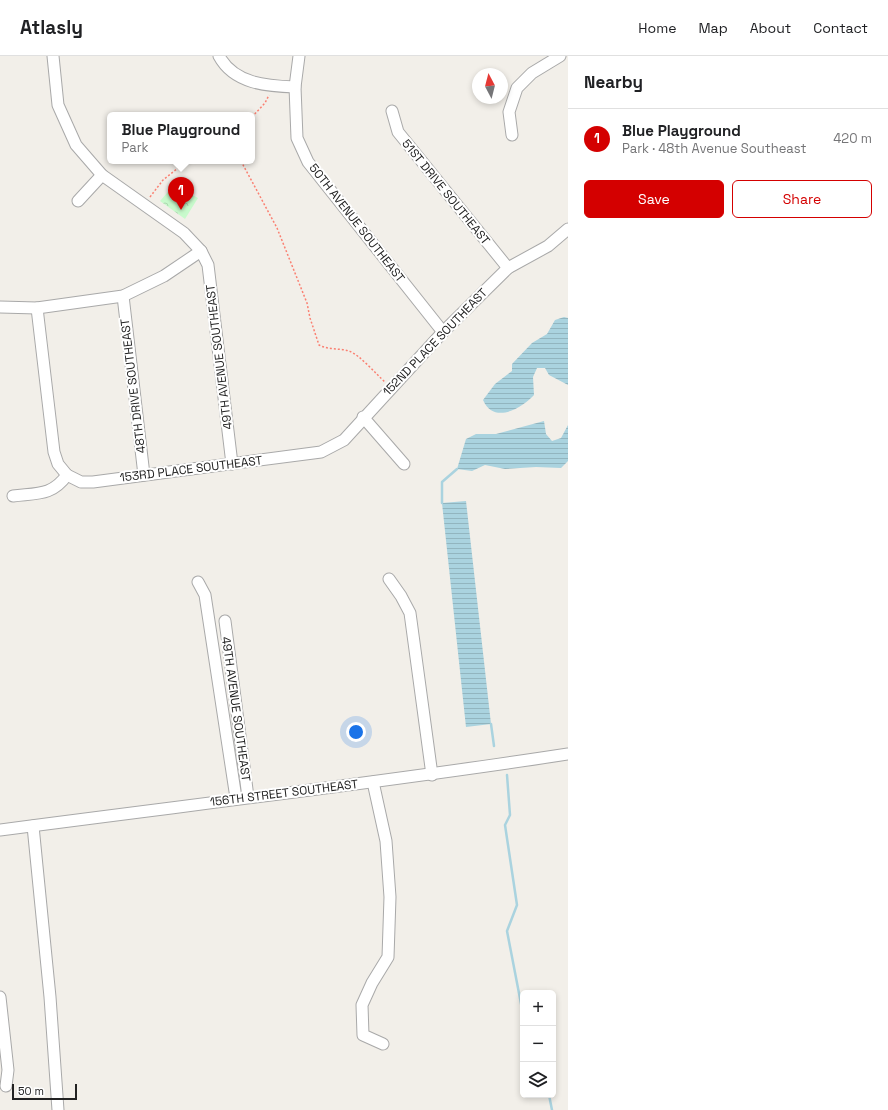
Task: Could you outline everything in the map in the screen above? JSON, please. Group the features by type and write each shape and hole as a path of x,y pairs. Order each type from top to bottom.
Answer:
{"street":[{"path":"0,307 37,308 123,296 164,276 201,251 184,233 102,175 76,145 58,106 53,56"},
{"path":"219,56 238,77 262,85 295,87"},
{"name":"50TH AVENUE SOUTHEAST","path":"299,56 295,87 297,138 308,162 443,332"},
{"path":"512,135 509,112 517,88 532,73 560,56"},
{"name":"51ST DRIVE SOUTHEAST","path":"392,111 398,132 508,268"},
{"path":"78,202 102,175"},
{"name":"152ND PLACE SOUTHEAST","path":"363,417 443,332 508,268 548,246 568,229"},
{"name":"49TH AVENUE SOUTHEAST","path":"201,251 208,265 232,464"},
{"name":"48TH DRIVE SOUTHEAST","path":"123,296 144,475"},
{"path":"13,496 52,490 60,485 67,475 58,464 54,452 37,308"},
{"path":"363,417 404,464"},
{"name":"153RD PLACE SOUTHEAST","path":"67,475 81,482 321,452 344,440 363,417"},
{"path":"389,579 401,596 410,614 432,775"},
{"path":"198,582 205,595 236,798"},
{"name":"49TH AVENUE SOUTHEAST","path":"225,621 248,797"},
{"name":"156TH STREET SOUTHEAST","path":"0,830 236,798 432,775 568,754"},
{"path":"373,782 386,841 390,897 388,958 372,983 362,1005 362,1028 363,1035 383,1044"},
{"path":"33,826 50,997 58,1110"},
{"path":"0,996 8,1070 6,1086"}],"path":[{"path":"255,114 265,103 270,86"},
{"path":"144,205 162,180 182,164"},
{"path":"243,164 277,228 307,303 310,318 319,345 324,348 338,348 352,352 390,388"}],"green space":[{"path":"174,185 198,198 185,219 160,201"}],"water":[{"path":"564,317 568,318 568,385 549,375 545,368 537,368 533,377 534,395 523,405 508,412 494,412 483,400 495,384 512,371 512,364 532,343 547,334 555,320"},
{"path":"544,421 546,434 552,441 561,438 568,425 568,461 561,468 536,467 505,469 485,465 472,471 457,469 466,439 476,434 496,434"},
{"path":"466,501 491,724 466,727 442,503"}],"waterway":[{"path":"442,503 442,482 457,469"},
{"path":"491,724 494,746"},
{"path":"507,775 510,815 505,825 517,905 507,931 520,998"},
{"path":"550,1098 552,1110"}],"place":[{"name":"Blue Playground","path":"181,210"}]}
